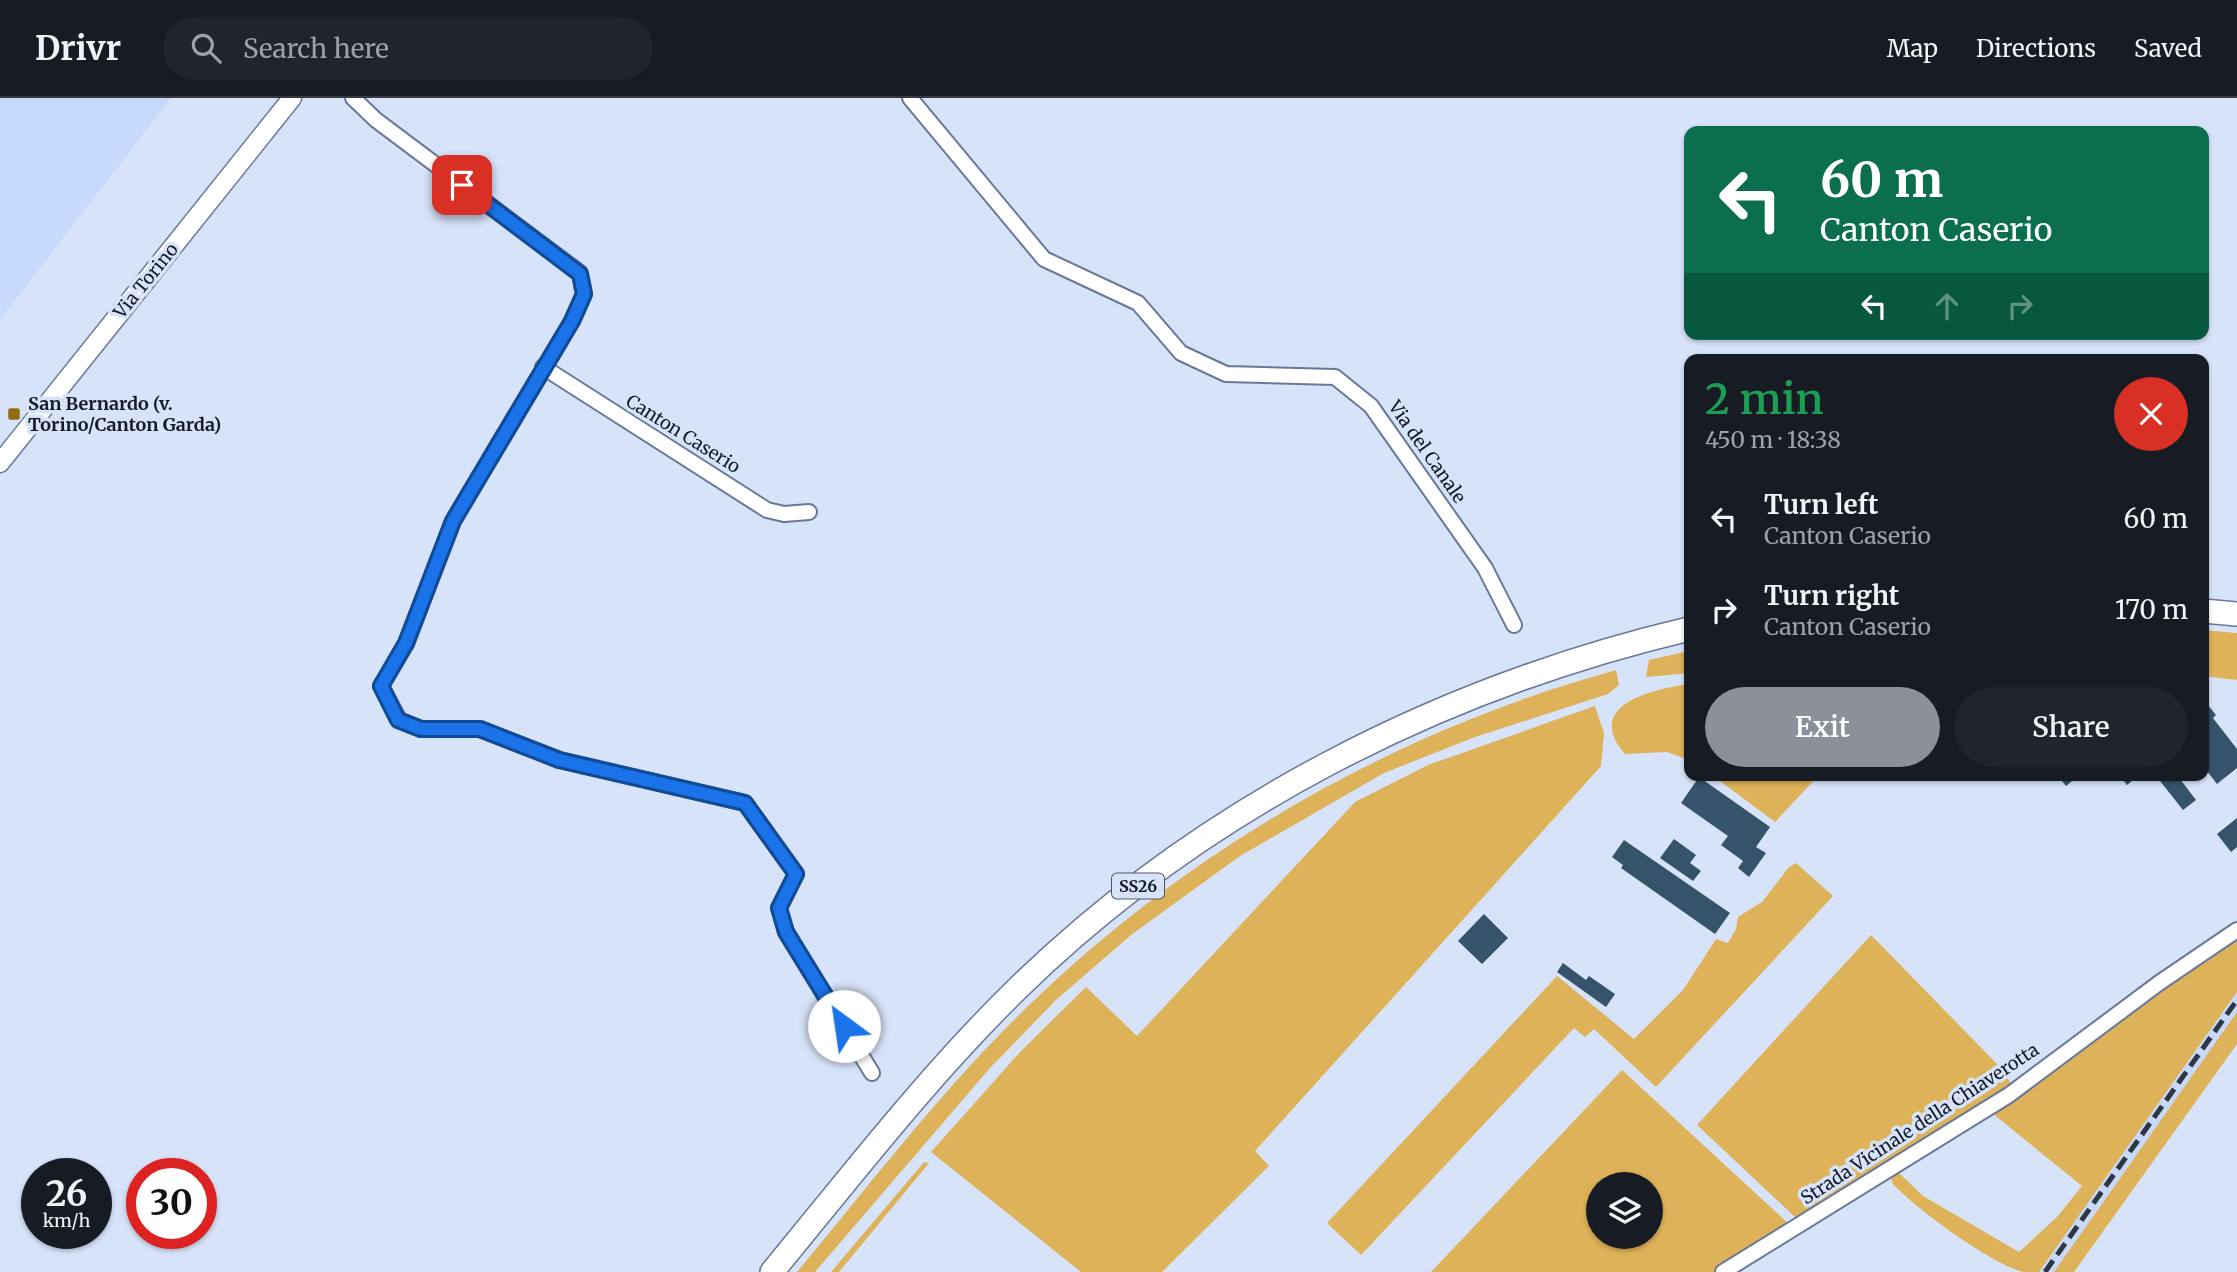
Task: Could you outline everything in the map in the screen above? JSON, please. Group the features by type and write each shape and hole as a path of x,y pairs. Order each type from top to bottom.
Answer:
{"main road":[{"path":"2209,612 2237,614"},
{"name":"SS26","path":"772,1272 981,1025 1082,931 1169,862 1263,800 1398,729 1508,682 1640,640 1684,630"}],"street":[{"name":"Via Torino","path":"0,463 292,98"},
{"path":"353,98 376,120 580,274 584,294 572,321 453,521 406,643 381,686 388,702 398,720 421,729 480,729 559,760 745,803 796,874 779,908 786,932 872,1073"},
{"name":"Via del Canale","path":"910,98 1044,259 1138,303 1181,353 1226,374 1335,377 1371,406 1485,568 1514,625"},
{"name":"Canton Caserio","path":"543,368 767,510 784,514 809,512"},
{"name":"Strada Vicinale della Chiaverotta","path":"1723,1272 2009,1095 2159,983 2237,930"}],"shaded area":[{"path":"0,98 171,98 0,320"},
{"path":"2209,631 2237,633 2237,680 2209,677"},
{"path":"1684,652 1684,673 1646,677 1649,660"},
{"path":"1616,670 1619,685 1608,694 1475,737 1384,773 1240,856 1131,935 1056,1000 990,1068 815,1272 797,1272 901,1145 983,1052 1076,962 1144,906 1216,854 1291,807 1368,765 1449,728 1531,696"},
{"path":"1684,685 1684,758 1667,752 1625,754 1614,737 1612,723 1617,711 1642,695"},
{"path":"1595,706 1604,733 1601,766 1255,1151 1269,1166 1162,1272 1081,1272 931,1152 1021,1051 1086,987 1137,1036 1355,802 1428,765"},
{"path":"1720,781 1813,781 1775,822"},
{"path":"1796,863 1833,896 1656,1087 1594,1029 1585,1037 1574,1028 1361,1255 1327,1223 1557,976 1634,1039 1683,990 1716,939 1728,943 1736,929 1738,917 1762,902 1789,867"},
{"path":"1871,935 1995,1062 2011,1083 1984,1104 1796,1218 1697,1125"},
{"path":"2237,937 2237,992 2039,1272 2023,1272 2009,1267 1973,1247 1893,1184 1891,1178 1896,1170 1923,1196 2019,1252 2057,1217 2082,1186 1992,1113"},
{"path":"2237,992 2237,1012 2054,1272 2039,1272"},
{"path":"2237,1012 2237,1044 2074,1272 2054,1272"},
{"path":"1622,1070 1788,1223 1714,1272 1431,1272"},
{"path":"924,1162 929,1163 839,1272 831,1272"}],"building":[{"path":"2209,706 2216,715 2213,718 2237,749 2237,768 2217,784 2209,774"},
{"path":"1696,781 1705,781 1770,827 1756,847 1766,853 1749,877 1738,868 1743,861 1721,845 1728,836 1681,803"},
{"path":"2160,781 2182,781 2196,800 2183,810"},
{"path":"2237,818 2237,847 2231,852 2217,834"},
{"path":"1674,839 1696,855 1690,863 1701,871 1693,881 1660,858"},
{"path":"1624,840 1730,913 1715,934 1621,868 1623,865 1612,857"},
{"path":"1484,914 1508,938 1482,964 1458,941"},
{"path":"1563,963 1586,980 1589,976 1615,994 1606,1007 1557,972"}],"railway":[{"path":"2045,1272 2237,1000"}],"place":[{"name":"San Bernardo (v. Torino/Canton Garda)","path":"14,414"}],"route":[{"path":"462,185 580,274 584,294 572,321 453,521 406,643 381,686 388,702 398,720 421,729 480,729 559,760 745,803 796,874 779,908 786,932 844,1026"}]}
